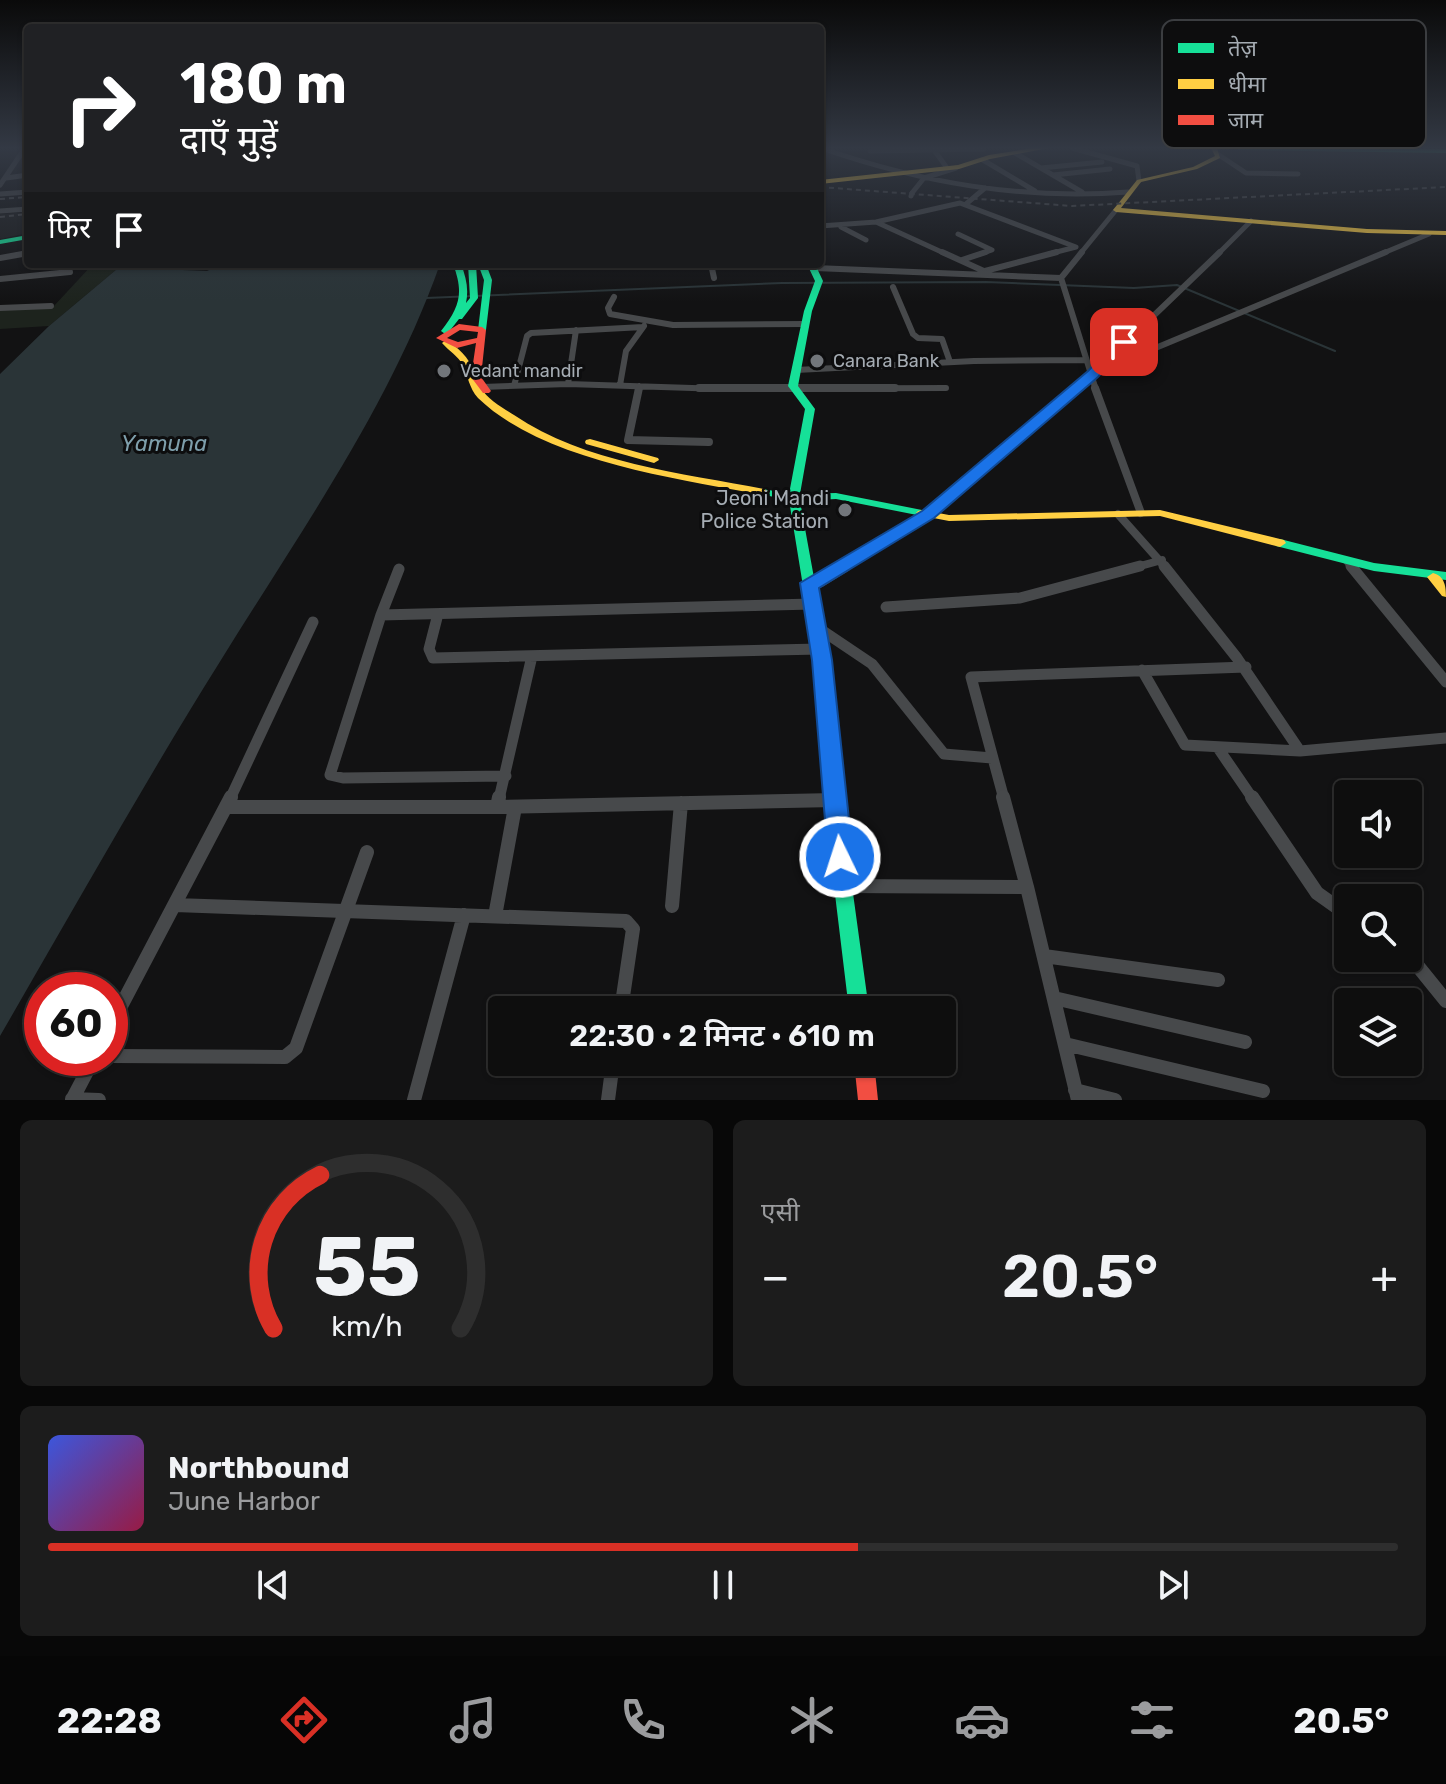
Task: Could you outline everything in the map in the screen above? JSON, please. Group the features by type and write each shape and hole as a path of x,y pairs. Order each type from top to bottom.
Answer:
{"main road":[{"path":"1123,199 1116,210 1446,233"},
{"path":"0,242 24,237"},
{"path":"460,268 478,295"},
{"path":"473,268 480,329 476,377 482,387 505,406 542,426 626,445 675,472"},
{"path":"445,337 478,295 481,268"},
{"path":"815,275 793,386 810,409 794,498 820,649 857,996"},
{"path":"445,337 464,345 480,329"},
{"path":"445,337 465,362 468,381 474,389 540,433 590,452 794,498 836,496 949,518 1023,519 1141,513 1195,521 1347,561 1439,577 1446,593"},
{"path":"865,1076 868,1100"}],"street":[{"path":"908,212 910,199"},
{"path":"966,204 972,199"},
{"path":"824,226 876,222 908,212 966,204 1076,247 1088,248"},
{"path":"0,211 24,209"},
{"path":"1062,283 1116,210"},
{"path":"809,583 820,582 928,514 1093,374 1139,325 1204,271 1251,221"},
{"path":"876,222 987,272 1076,247"},
{"path":"838,225 866,240"},
{"path":"958,234 992,250 962,260"},
{"path":"1093,374 1429,234"},
{"path":"0,258 24,254"},
{"path":"712,268 714,278"},
{"path":"0,279 70,272"},
{"path":"815,275 987,272 1062,283"},
{"path":"1062,283 1120,462 1141,513"},
{"path":"893,287 913,334 920,338 942,339 950,362"},
{"path":"614,297 608,308 610,314 644,325"},
{"path":"0,308 51,306"},
{"path":"514,386 528,335 644,325 805,324"},
{"path":"620,385 626,351 644,325"},
{"path":"568,384 576,330"},
{"path":"796,370 950,362 1085,360"},
{"path":"482,387 568,384 946,388"},
{"path":"639,386 626,445 709,442"},
{"path":"1118,514 1162,560 1246,667 1300,751"},
{"path":"886,607 1020,598 1162,560"},
{"path":"1347,561 1446,682"},
{"path":"399,569 329,770 330,775 343,778 506,776"},
{"path":"381,615 813,604"},
{"path":"438,614 429,649 429,655 433,658 820,649"},
{"path":"128,993 226,807 313,622"},
{"path":"817,627 872,664 944,754 992,758"},
{"path":"497,807 532,656"},
{"path":"1115,1100 1077,1095 1027,887 971,677 1246,667"},
{"path":"1142,670 1182,743 1218,748 1300,751 1446,738"},
{"path":"1218,748 1317,893 1334,905"},
{"path":"226,807 515,807 836,800"},
{"path":"672,906 681,803"},
{"path":"495,916 515,807"},
{"path":"128,1056 276,1058 290,1054 296,1048 367,852"},
{"path":"843,886 1027,887"},
{"path":"175,905 621,919 632,924 623,996"},
{"path":"414,1100 464,915"},
{"path":"1044,956 1218,980"},
{"path":"1422,971 1446,1001"},
{"path":"1054,998 1245,1042"},
{"path":"1065,1044 1263,1091"},
{"path":"84,1076 72,1099 99,1100"},
{"path":"608,1100 611,1076"}],"shaded area":[{"path":"24,212 24,234 0,239 0,214"},
{"path":"89,268 118,268 49,326 0,329 0,310 53,307"}],"water":[{"name":"Yamuna","path":"118,268 207,271 213,268 438,268 396,368 370,418 164,753 37,972 24,972 24,994 0,1036 0,374 49,326"}],"waterway":[{"path":"426,298 782,283 986,282 1134,288 1177,285 1335,351"}],"railway":[{"path":"984,199 1072,206 1203,199"},
{"path":"0,217 24,214"}],"traffic: fast":[{"path":"0,242 24,238"},
{"path":"445,331 463,300 459,268"},
{"path":"459,317 474,298 472,268"},
{"path":"482,330 488,280 484,268"},
{"path":"813,268 819,281 808,311 793,386 810,409 794,498 836,496 922,513"},
{"path":"764,492 794,498 822,660 843,886 857,996"},
{"path":"1280,543 1374,567 1446,576"}],"traffic: slow":[{"path":"1124,199 1116,210 1367,231 1446,233"},
{"path":"446,343 465,362 483,397 513,419 546,437 617,462 764,492"},
{"path":"590,442 654,460"},
{"path":"922,513 949,518 1160,513 1280,543"},
{"path":"1433,577 1446,593"}],"traffic: jam":[{"path":"478,340 457,345 440,338 459,327 482,330 476,377 486,391"},
{"path":"865,1076 868,1100"}],"place":[{"name":"Canara Bank","path":"817,361"},
{"name":"Vedant mandir","path":"444,371"},
{"name":"Jeoni Mandi Police Station","path":"845,510"}],"route":[{"path":"840,857 822,660 809,583 820,582 928,514 1043,418 1124,342"}]}
